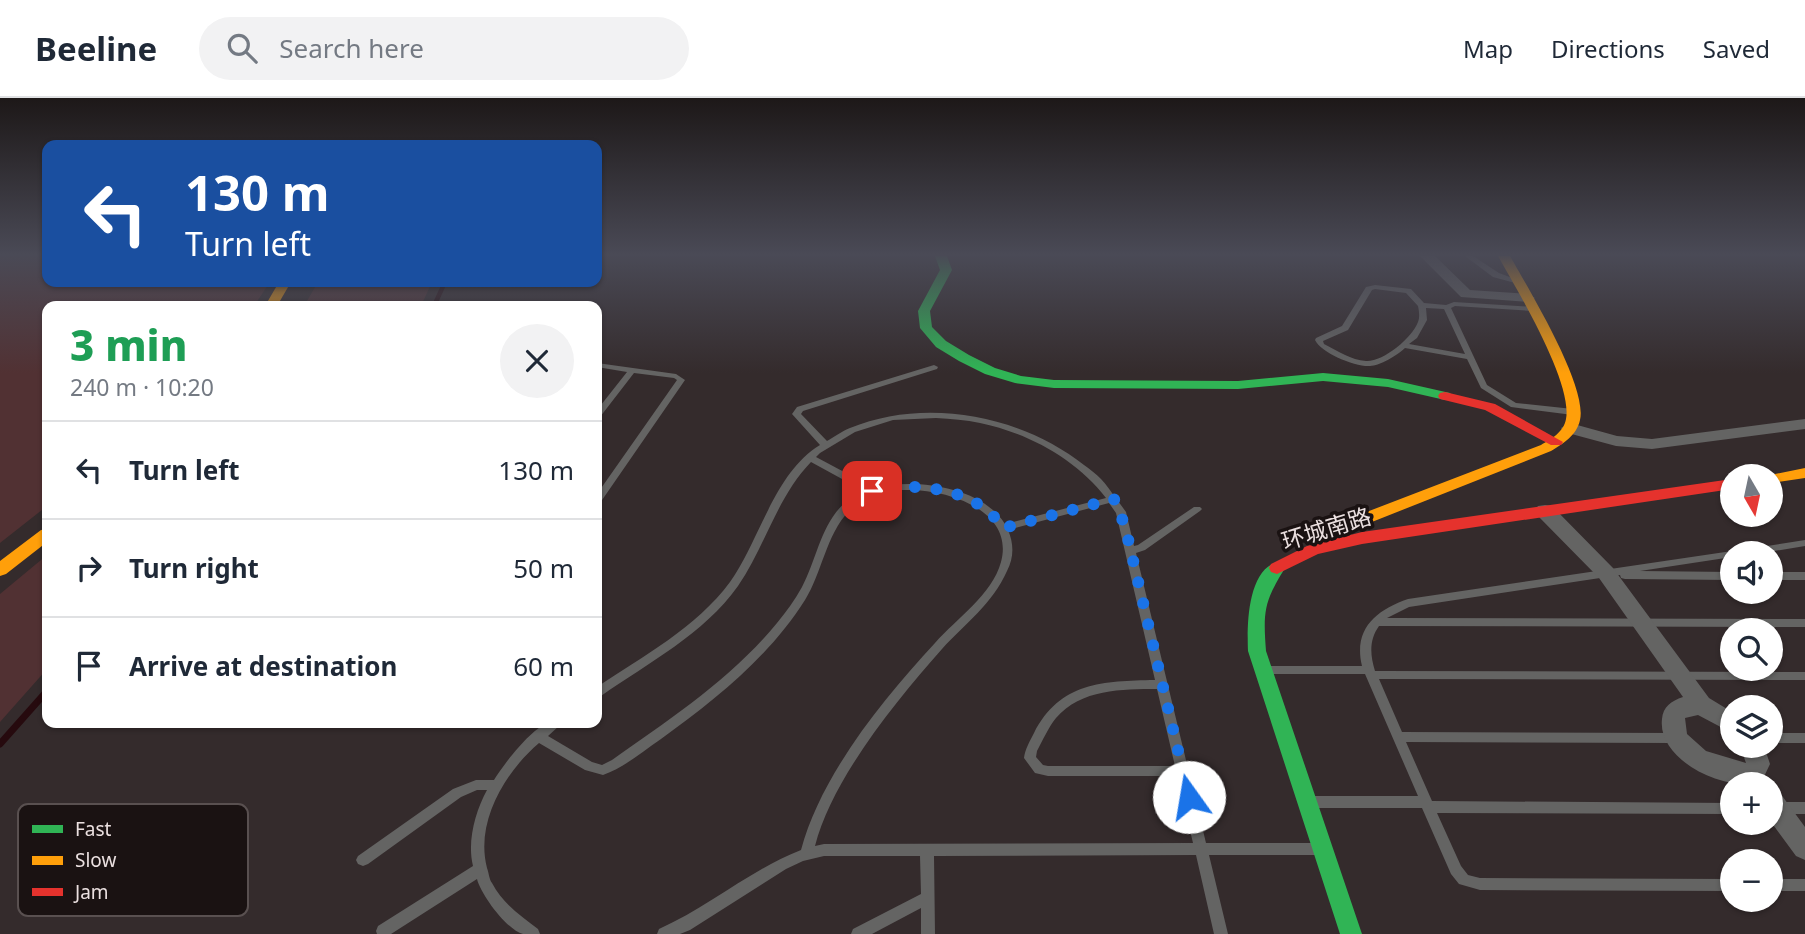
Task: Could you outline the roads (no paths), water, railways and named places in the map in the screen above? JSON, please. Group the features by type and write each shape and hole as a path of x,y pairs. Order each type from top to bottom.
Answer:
{"main road":[{"path":"933,295 924,311 926,328 952,352 1005,376 1054,384 1238,385 1323,377 1388,383 1490,407 1556,442"},
{"path":"1271,569 1314,539 1556,442 1573,420 1571,395 1526,295"},
{"path":"1783,476 1805,473"},
{"name":"环城南路","path":"1351,934 1257,651 1254,615 1262,583 1271,569 1324,547 1382,534 1720,486"},
{"path":"1365,517 1361,522 1364,528 1382,534"},
{"path":"0,570 42,538"}],"street":[{"path":"1472,295 1530,304"},
{"path":"1573,420 1615,441 1652,444 1805,424"},
{"path":"1545,511 1606,574 1701,705 1720,716"},
{"path":"1701,705 1685,706 1674,713 1671,724 1677,738 1690,753 1710,766 1729,772"},
{"path":"1783,819 1805,848"}],"lane":[{"path":"1365,295 1346,328 1319,340 1321,345 1361,364 1370,364 1405,346 1423,320 1422,305"},
{"path":"1412,295 1422,305 1447,307 1454,304 1530,304"},
{"path":"1447,307 1484,386 1514,405 1573,420"},
{"path":"1405,346 1470,357"},
{"path":"602,366 676,376 681,380 602,492"},
{"path":"825,445 796,414 800,409 934,367"},
{"path":"602,409 632,370"},
{"path":"602,689 696,623 723,598 741,573 785,486 825,445 858,428 890,420 942,417 980,421 1019,431 1054,446 1083,465 1114,499 1121,512 1221,934"},
{"path":"810,458 872,491"},
{"path":"537,736 589,766 603,770 616,764 683,717 740,669 784,621 814,575 840,515 853,501 872,491 907,487 954,494 988,510 1003,528 1008,542 1007,556 1000,577 910,679 865,739 821,810 812,830 807,852"},
{"path":"1003,528 1114,499"},
{"path":"1130,550 1141,548 1197,509"},
{"path":"1783,546 1805,543"},
{"path":"1720,556 1408,603 1384,613 1375,622 1365,639 1364,649 1370,673 1427,805 1456,870 1464,880 1480,884 1720,885"},
{"path":"1606,574 1720,576"},
{"path":"1783,576 1805,576"},
{"path":"1375,622 1805,623"},
{"path":"1262,670 1805,676"},
{"path":"1162,684 1101,688 1071,698 1051,715 1031,751 1030,758 1039,769 1048,771 1183,771"},
{"path":"520,931 493,900 481,869 478,843 480,823 495,785 507,767 548,728"},
{"path":"1398,737 1677,738"},
{"path":"1783,738 1805,738"},
{"path":"363,860 457,793 476,785 495,785"},
{"path":"1307,802 1720,808"},
{"path":"1783,807 1805,808"},
{"path":"664,934 693,920 777,865 807,852 840,848 1323,849"},
{"path":"927,849 928,934"},
{"path":"383,931 481,869"},
{"path":"1783,885 1805,885"},
{"path":"858,934 928,897"}],"waterway":[{"path":"436,301 439,295"},
{"path":"0,744 42,697"}]}
